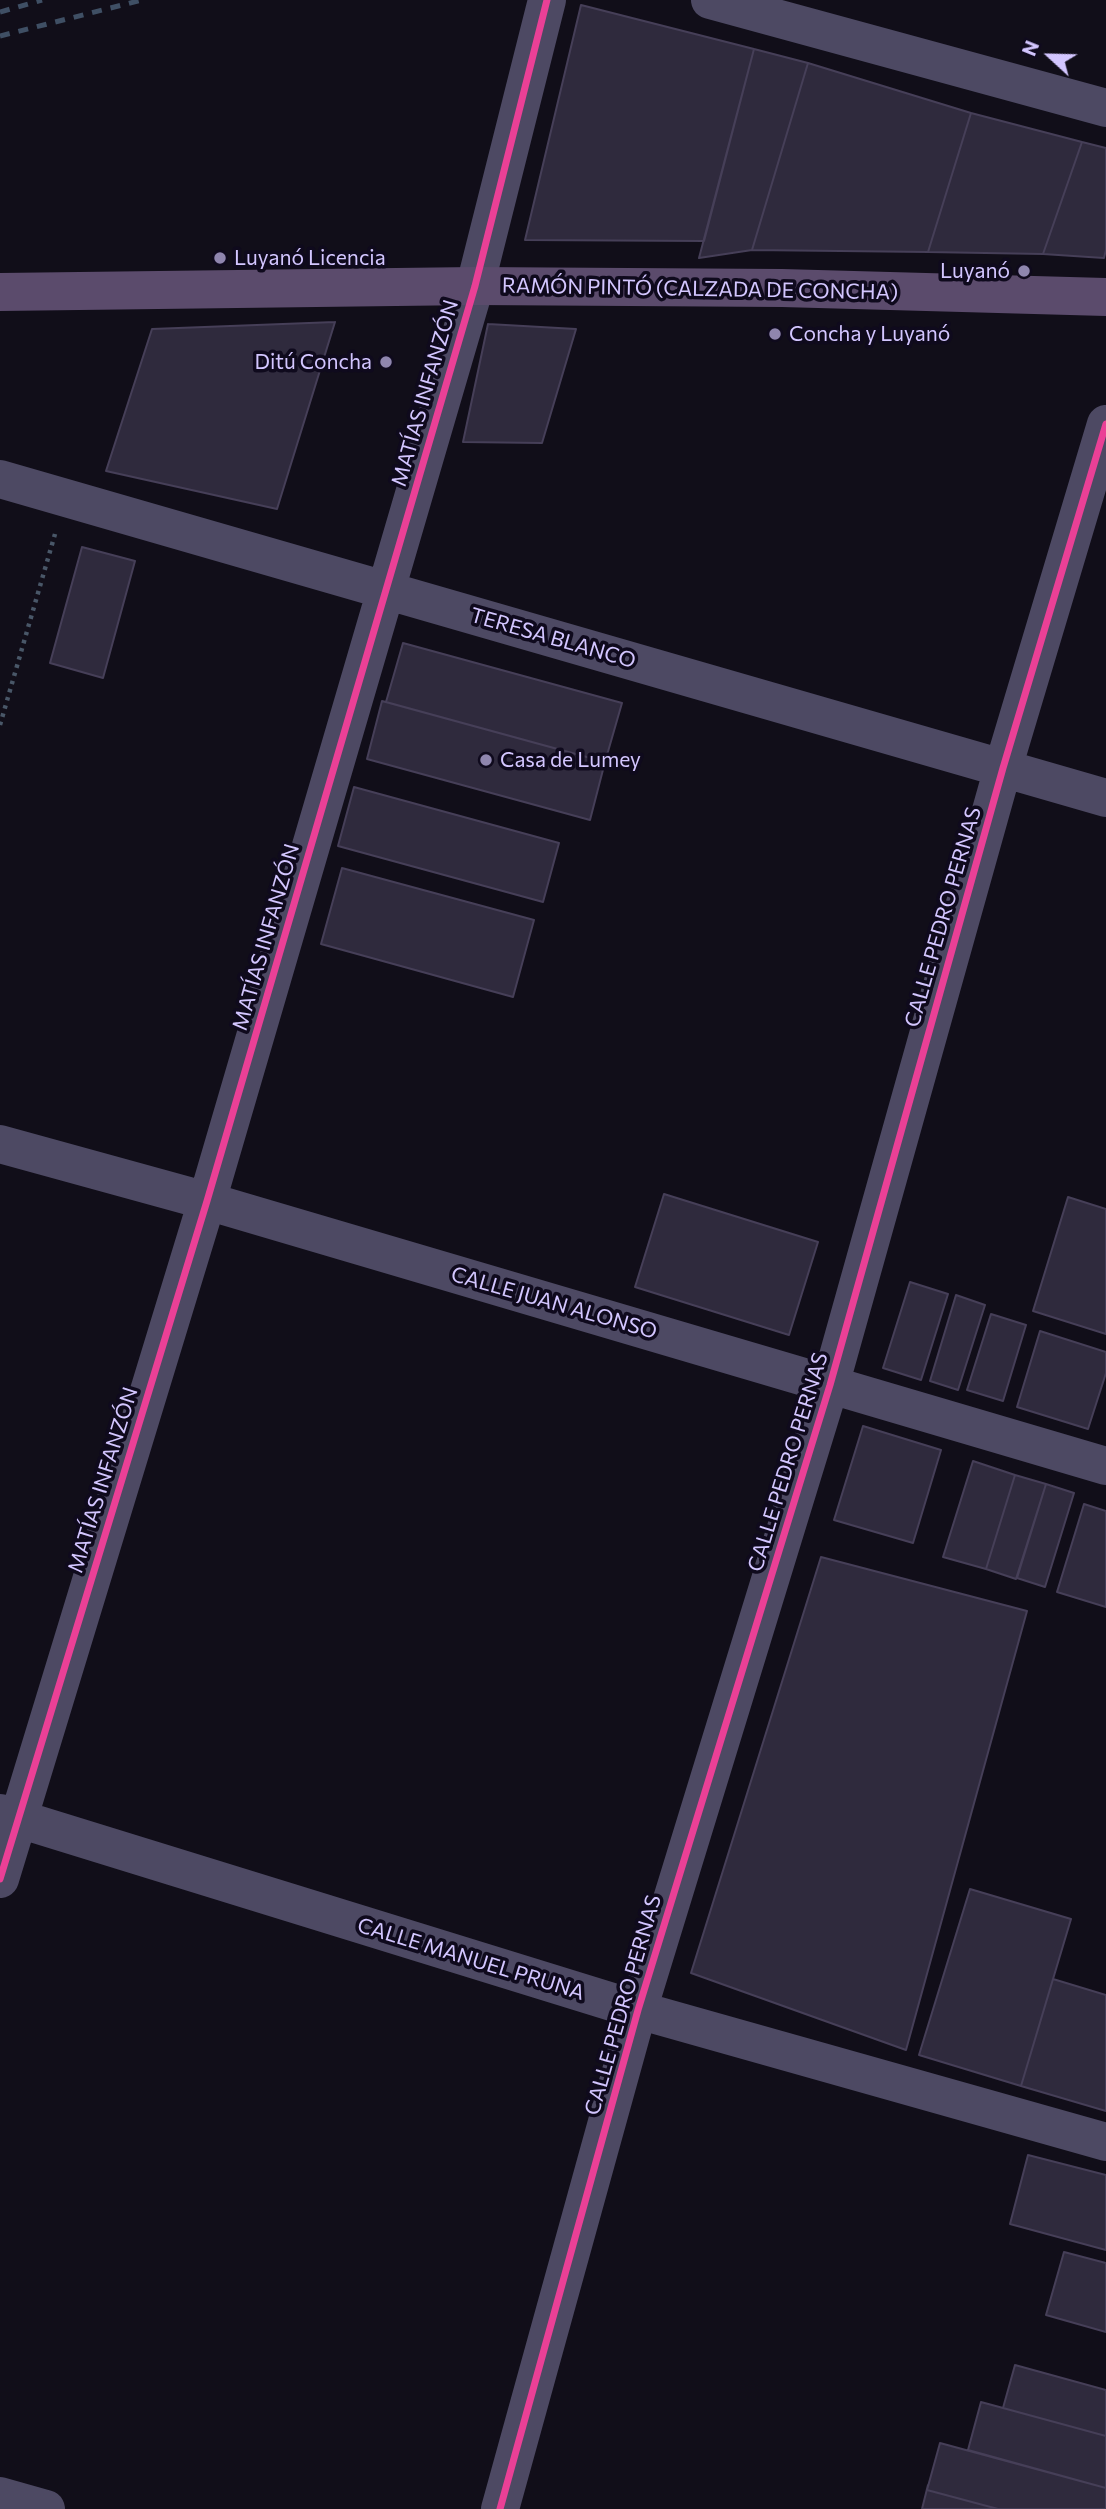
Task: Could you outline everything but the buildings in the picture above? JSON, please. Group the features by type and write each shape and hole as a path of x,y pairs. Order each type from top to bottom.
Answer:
{"main road":[{"name":"RAMÓN PINTÓ (CALZADA DE CONCHA)","path":"0,292 475,286 782,288 1106,297"}],"street":[{"name":"MATÍAS INFANZÓN","path":"0,1879 9,1816 207,1201 475,286 547,0"},
{"path":"710,0 1106,108"},
{"name":"CALLE PEDRO PERNAS","path":"500,2509 638,2010 830,1385 1003,768 1106,424"},
{"name":"TERESA BLANCO","path":"0,479 1106,797"},
{"name":"CALLE JUAN ALONSO","path":"0,1144 207,1201 1106,1466"},
{"name":"CALLE MANUEL PRUNA","path":"9,1816 638,2010 1106,2142"},
{"path":"0,2496 46,2509"}],"path":[{"path":"0,725 65,498"}],"railway":[{"path":"0,12 42,0"},
{"path":"0,36 142,0"}],"cycle path":[{"path":"0,1879 207,1201 475,286 547,0"},
{"path":"500,2509 638,2010 830,1385 1003,768 1106,424"}],"place":[{"name":"Luyanó Licencia","path":"220,258"},
{"name":"Luyanó","path":"1024,271"},
{"name":"Concha y Luyanó","path":"775,334"},
{"name":"Ditú Concha","path":"386,362"},
{"name":"Casa de Lumey","path":"486,760"}]}
